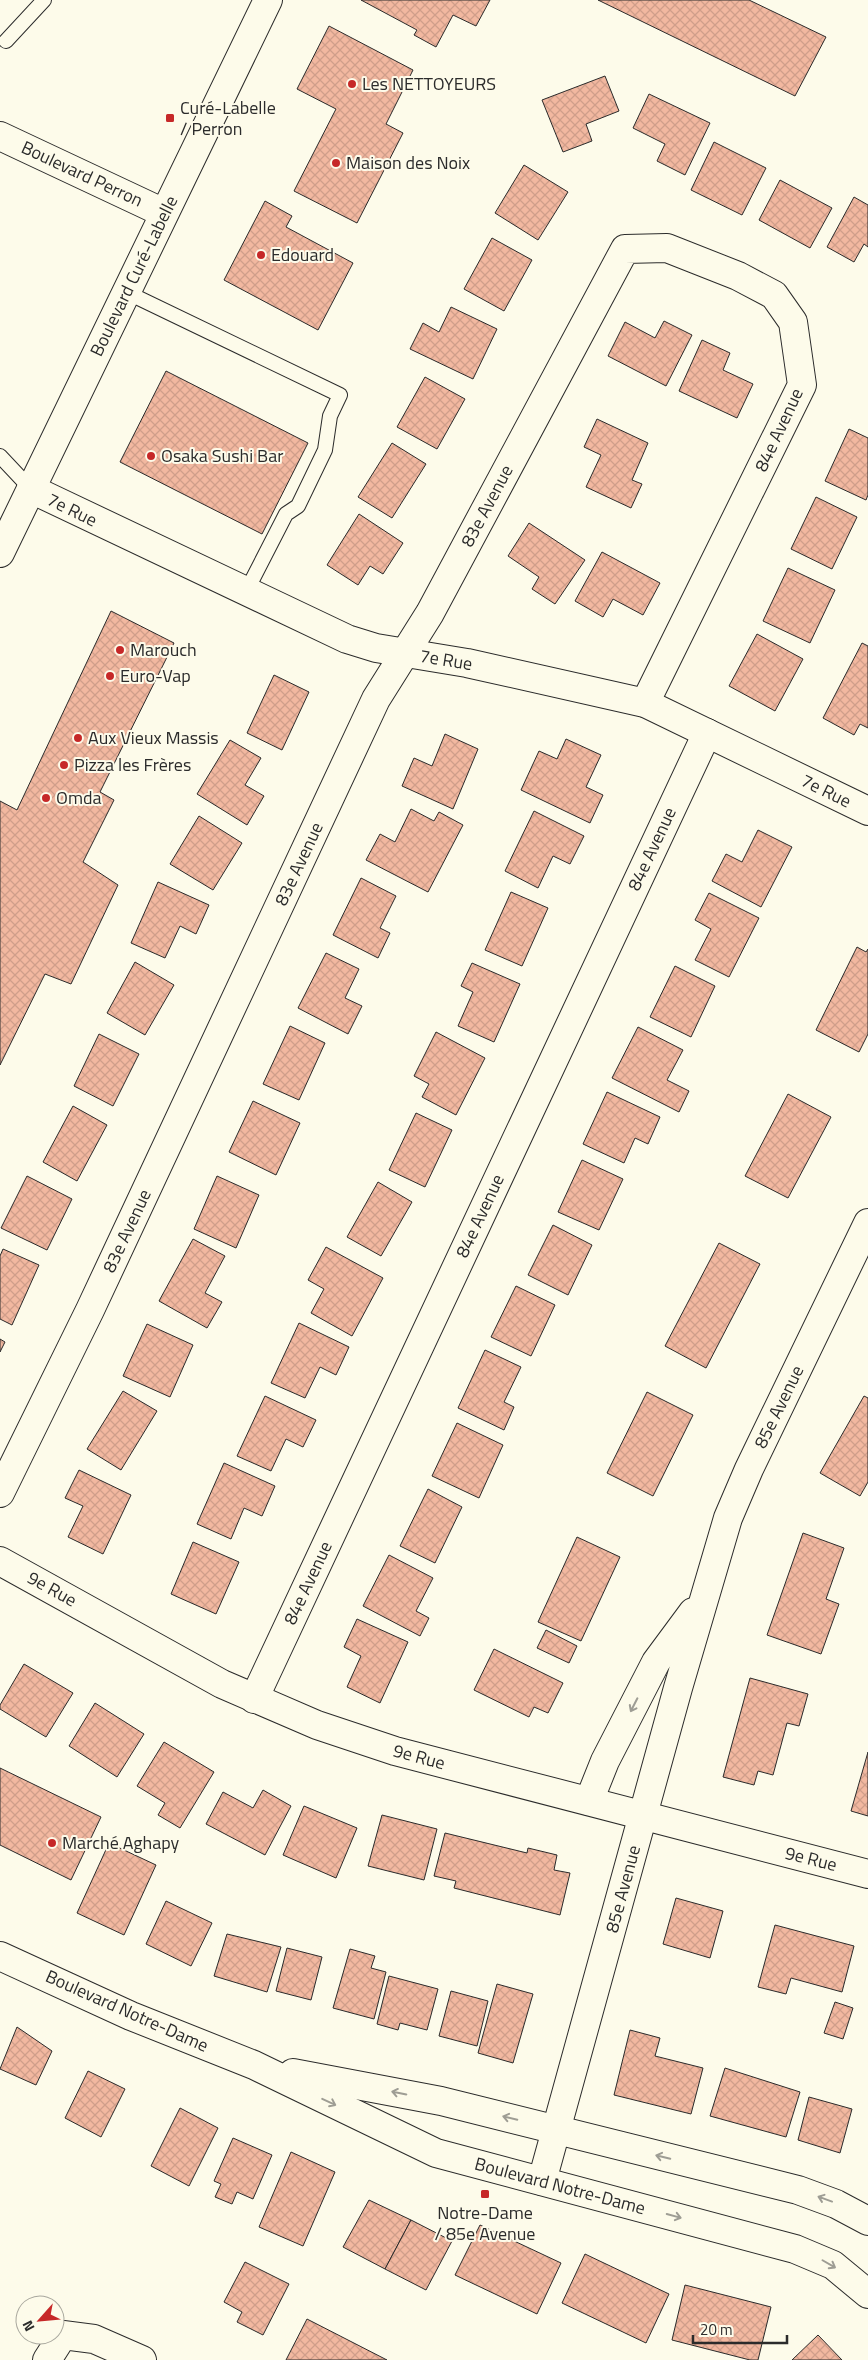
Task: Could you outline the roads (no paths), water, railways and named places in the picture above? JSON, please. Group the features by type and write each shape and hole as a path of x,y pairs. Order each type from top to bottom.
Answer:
{"street":[{"name":"Boulevard Curé-Labelle","path":"0,553 268,0"},
{"name":"Boulevard Perron","path":"0,136 164,212"},
{"name":"84e Avenue","path":"625,249 667,248 738,276 774,295 792,322 802,386 645,704"},
{"name":"83e Avenue","path":"0,1493 90,1310 376,699 430,613 625,249"},
{"name":"7e Rue","path":"31,489 347,639 376,648 467,663 645,704 868,811"},
{"name":"84e Avenue","path":"254,1699 707,733"},
{"name":"85e Avenue","path":"542,2182 558,2130 642,1816 728,1518 740,1489 868,1223"},
{"name":"9e Rue","path":"0,1561 222,1684 317,1725 387,1748 868,1874"},
{"name":"85e Avenue","path":"589,1801 606,1761 656,1662 704,1597"},
{"name":"Boulevard Notre-Dame","path":"0,1956 123,2012 254,2065 436,2153 795,2249 832,2265 868,2294"},
{"name":"Boulevard Notre-Dame","path":"254,2065 440,2101 798,2190 836,2204 868,2221"},
{"path":"47,2360 63,2335 94,2339 142,2360"}],"lane":[{"path":"6,41 44,0"},
{"path":"126,292 340,395 330,416 325,450 298,506 286,514 246,592"},
{"path":"0,456 31,489"}],"place":[{"name":"Les NETTOYEURS","path":"352,84"},
{"name":"Curé-Labelle / Perron","path":"170,118"},
{"name":"Maison des Noix","path":"336,163"},
{"name":"Edouard","path":"261,255"},
{"name":"Osaka Sushi Bar","path":"151,456"},
{"name":"Marouch","path":"120,650"},
{"name":"Euro-Vap","path":"110,676"},
{"name":"Aux Vieux Massis","path":"78,738"},
{"name":"Pizza les Frères","path":"64,765"},
{"name":"Omda","path":"46,798"},
{"name":"Marché Aghapy","path":"52,1843"},
{"name":"Notre-Dame / 85e Avenue","path":"485,2194"}]}
